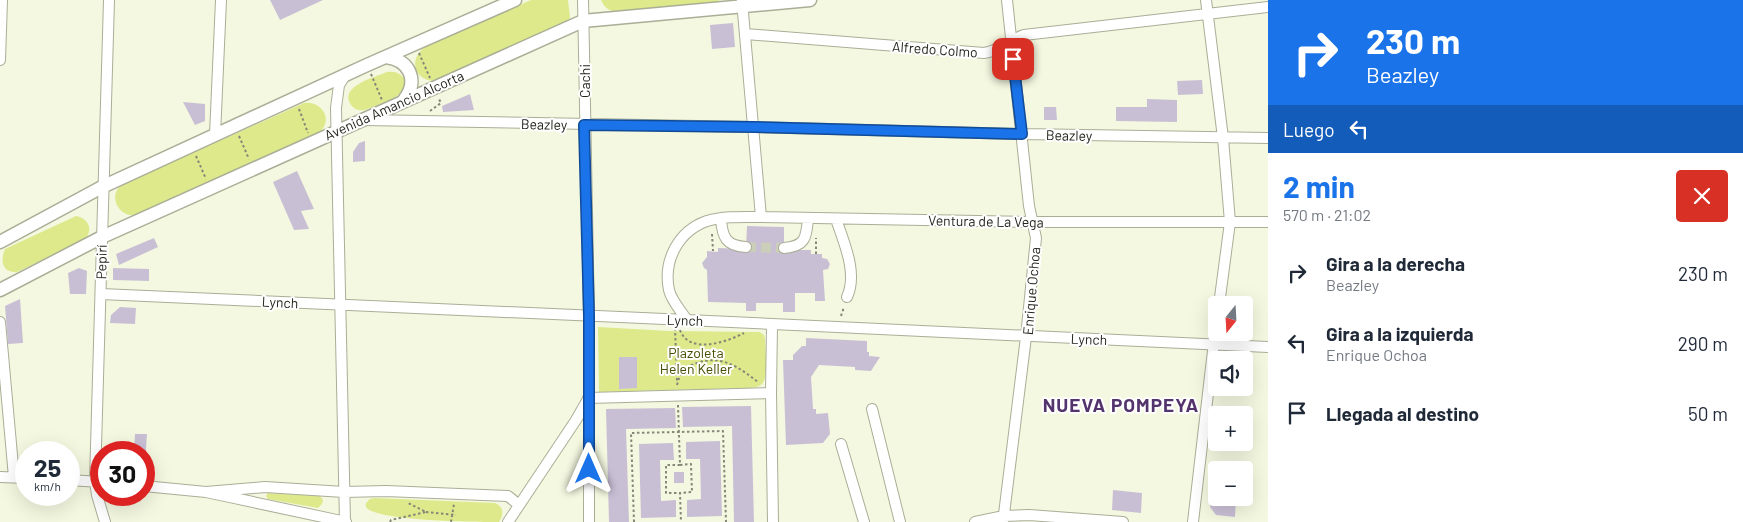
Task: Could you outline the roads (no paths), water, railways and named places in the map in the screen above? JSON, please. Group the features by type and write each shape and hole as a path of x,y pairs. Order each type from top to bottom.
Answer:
{"main road":[{"path":"0,242 102,187 346,74 515,0"},
{"name":"Avenida Amancio Alcorta","path":"0,290 102,237 583,21 742,4 810,0"},
{"path":"386,57 400,61 410,72 411,88 404,100"}],"street":[{"path":"0,60 2,0"},
{"name":"Pepirí","path":"99,441 102,187 108,0"},
{"path":"215,135 220,0"},
{"name":"Cachi","path":"583,0 589,316 589,522"},
{"name":"Enrique Ochoa","path":"1003,519 1026,337 1036,238 1029,206 1007,0"},
{"path":"1206,0 1223,138 1230,222 1220,296"},
{"path":"742,4 761,217"},
{"name":"Alfredo Colmo","path":"746,34 984,53 994,52 1010,40 1024,35 1268,7"},
{"path":"155,487 206,492 345,522 336,99 346,74"},
{"name":"Beazley","path":"360,120 1268,138"},
{"name":"Ventura de La Vega","path":"680,319 669,292 668,275 670,258 676,243 687,232 704,222 721,218 761,217 1033,222 1268,222"},
{"path":"721,218 722,232 725,238 736,246 746,247"},
{"path":"784,248 794,247 802,243 806,235 808,219"},
{"path":"836,219 850,264 851,282 847,297"},
{"name":"Lynch","path":"101,294 1268,347"},
{"path":"0,322 14,477 0,477"},
{"path":"772,325 773,522"},
{"path":"1193,522 1214,341"},
{"path":"508,522 576,420 588,398 771,394"},
{"path":"872,409 900,522"},
{"path":"841,444 864,522"},
{"path":"206,492 265,486 344,492 508,496 519,505"},
{"name":"Pepirí","path":"100,506 105,522"},
{"path":"975,522 1029,516 1044,520 1122,522"}],"tunnel":[{"path":"746,247 784,248"}],"district":[{"name":"NUEVA POMPEYA","path":"1121,404"}],"park label":[{"name":"Plazoleta Helen Keller","path":"696,360"}]}
